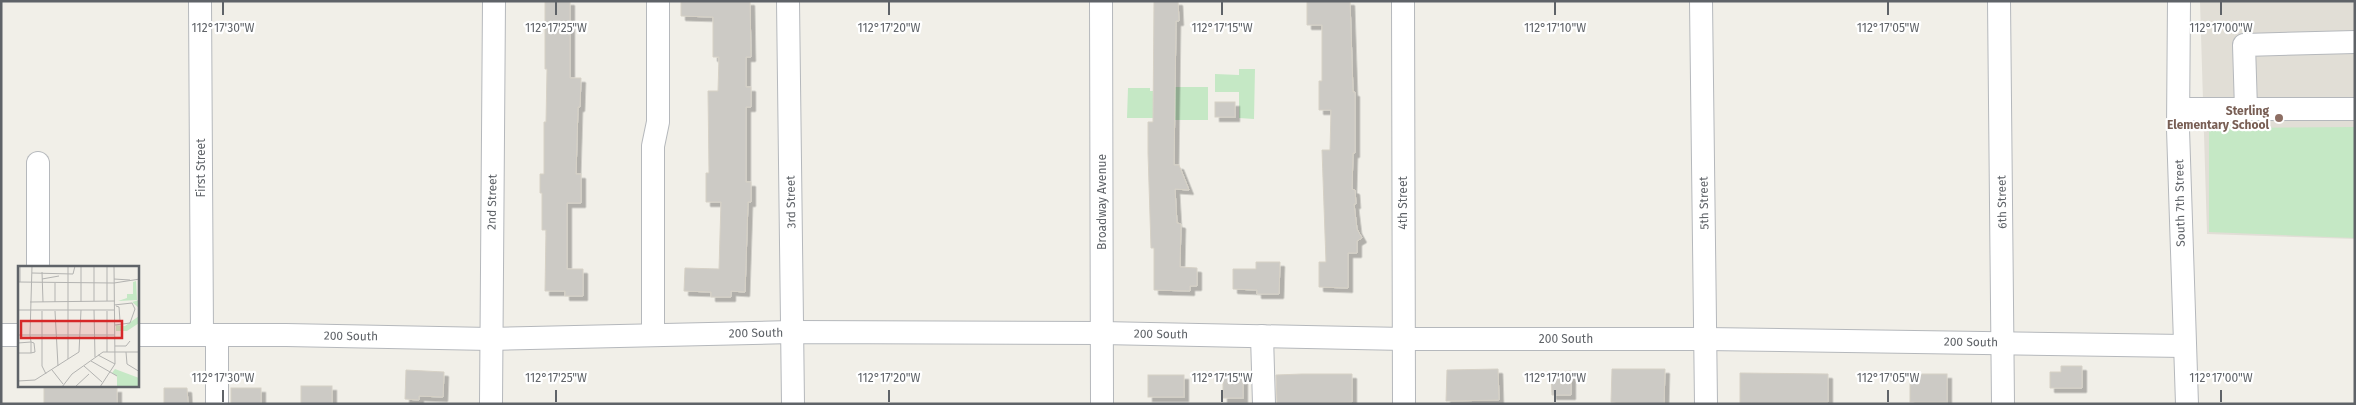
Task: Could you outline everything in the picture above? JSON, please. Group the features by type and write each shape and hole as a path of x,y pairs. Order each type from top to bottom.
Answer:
{"street":[{"name":"First Street","path":"200,1 209,335 217,404"},
{"name":"2nd Street","path":"491,404 494,1"},
{"path":"653,335 653,146 658,122 658,1"},
{"name":"3rd Street","path":"788,1 792,404"},
{"name":"Broadway Avenue","path":"1102,1 1102,404"},
{"name":"4th Street","path":"1403,1 1404,404"},
{"name":"5th Street","path":"1702,1 1706,404"},
{"name":"6th Street","path":"1999,1 2004,342 2003,404"},
{"name":"South 7th Street","path":"2179,1 2179,109 2186,404"},
{"path":"2246,109 2244,45 2355,42"},
{"path":"2179,109 2355,109"},
{"path":"38,163 38,266"},
{"name":"200 South","path":"139,335 490,339 792,332 1102,333 1404,339 1706,339 2184,346"},
{"path":"1,335 18,335"},
{"path":"1262,336 1264,404"}],"shaded area":[{"name":"Sterling Elementary School","path":"2200,1 2355,1 2355,239 2207,234"}],"green space":[{"path":"1239,69 1255,69 1254,119 1239,118 1239,92 1215,92 1215,74 1239,75"},
{"path":"1175,87 1208,87 1208,120 1175,120"},
{"path":"1128,88 1150,88 1150,91 1153,91 1156,118 1127,118"},
{"path":"2209,113 2235,114 2236,128 2355,127 2355,238 2209,232"}],"building":[{"path":"545,1 570,1 570,78 581,78 576,174 581,174 581,203 567,203 567,269 583,269 583,296 565,296 565,291 545,291 546,230 542,230 540,174 544,174 544,122 546,122"},
{"path":"750,1 751,57 746,57 746,87 751,87 751,107 746,107 746,182 751,182 751,202 748,202 745,292 731,291 731,297 711,297 711,292 684,291 685,268 719,269 721,202 706,202 706,173 709,173 708,91 718,91 719,57 713,57 713,17 681,16 681,2"},
{"path":"1154,1 1178,1 1179,21 1176,21 1174,165 1179,165 1189,190 1175,189 1177,223 1181,224 1180,267 1197,268 1197,286 1190,286 1190,291 1154,290 1148,122 1153,122"},
{"path":"1307,1 1350,1 1353,92 1355,92 1355,153 1353,153 1352,189 1355,190 1356,204 1354,204 1357,229 1362,238 1357,241 1357,253 1348,253 1348,288 1319,287 1319,262 1326,262 1322,150 1330,150 1331,110 1319,110 1319,81 1322,81 1322,25 1307,25"},
{"path":"1215,102 1235,102 1235,117 1215,117"},
{"path":"1256,262 1280,262 1279,294 1257,294 1257,290 1233,289 1233,269 1256,269"},
{"path":"2061,366 2082,366 2082,388 2050,388 2050,372 2061,372"},
{"path":"1498,369 1499,400 1446,401 1447,370"},
{"path":"1612,369 1665,369 1664,404 1611,402"},
{"path":"406,370 444,372 443,397 419,396 419,400 405,399"},
{"path":"1571,371 1571,395 1552,395 1551,372"},
{"path":"1740,373 1828,374 1828,402 1740,403"},
{"path":"1352,374 1352,402 1277,404 1276,375"},
{"path":"1910,374 1947,374 1947,402 1910,402"},
{"path":"1148,375 1184,375 1184,397 1148,397"},
{"path":"1223,375 1243,375 1243,398 1223,398"},
{"path":"301,386 332,386 332,404 301,404"},
{"path":"44,388 117,388 117,404 44,404"},
{"path":"164,388 187,388 188,404 164,404"},
{"path":"231,388 261,388 261,404 231,404"}],"place":[{"name":"Sterling Elementary School","path":"2279,118"}]}
